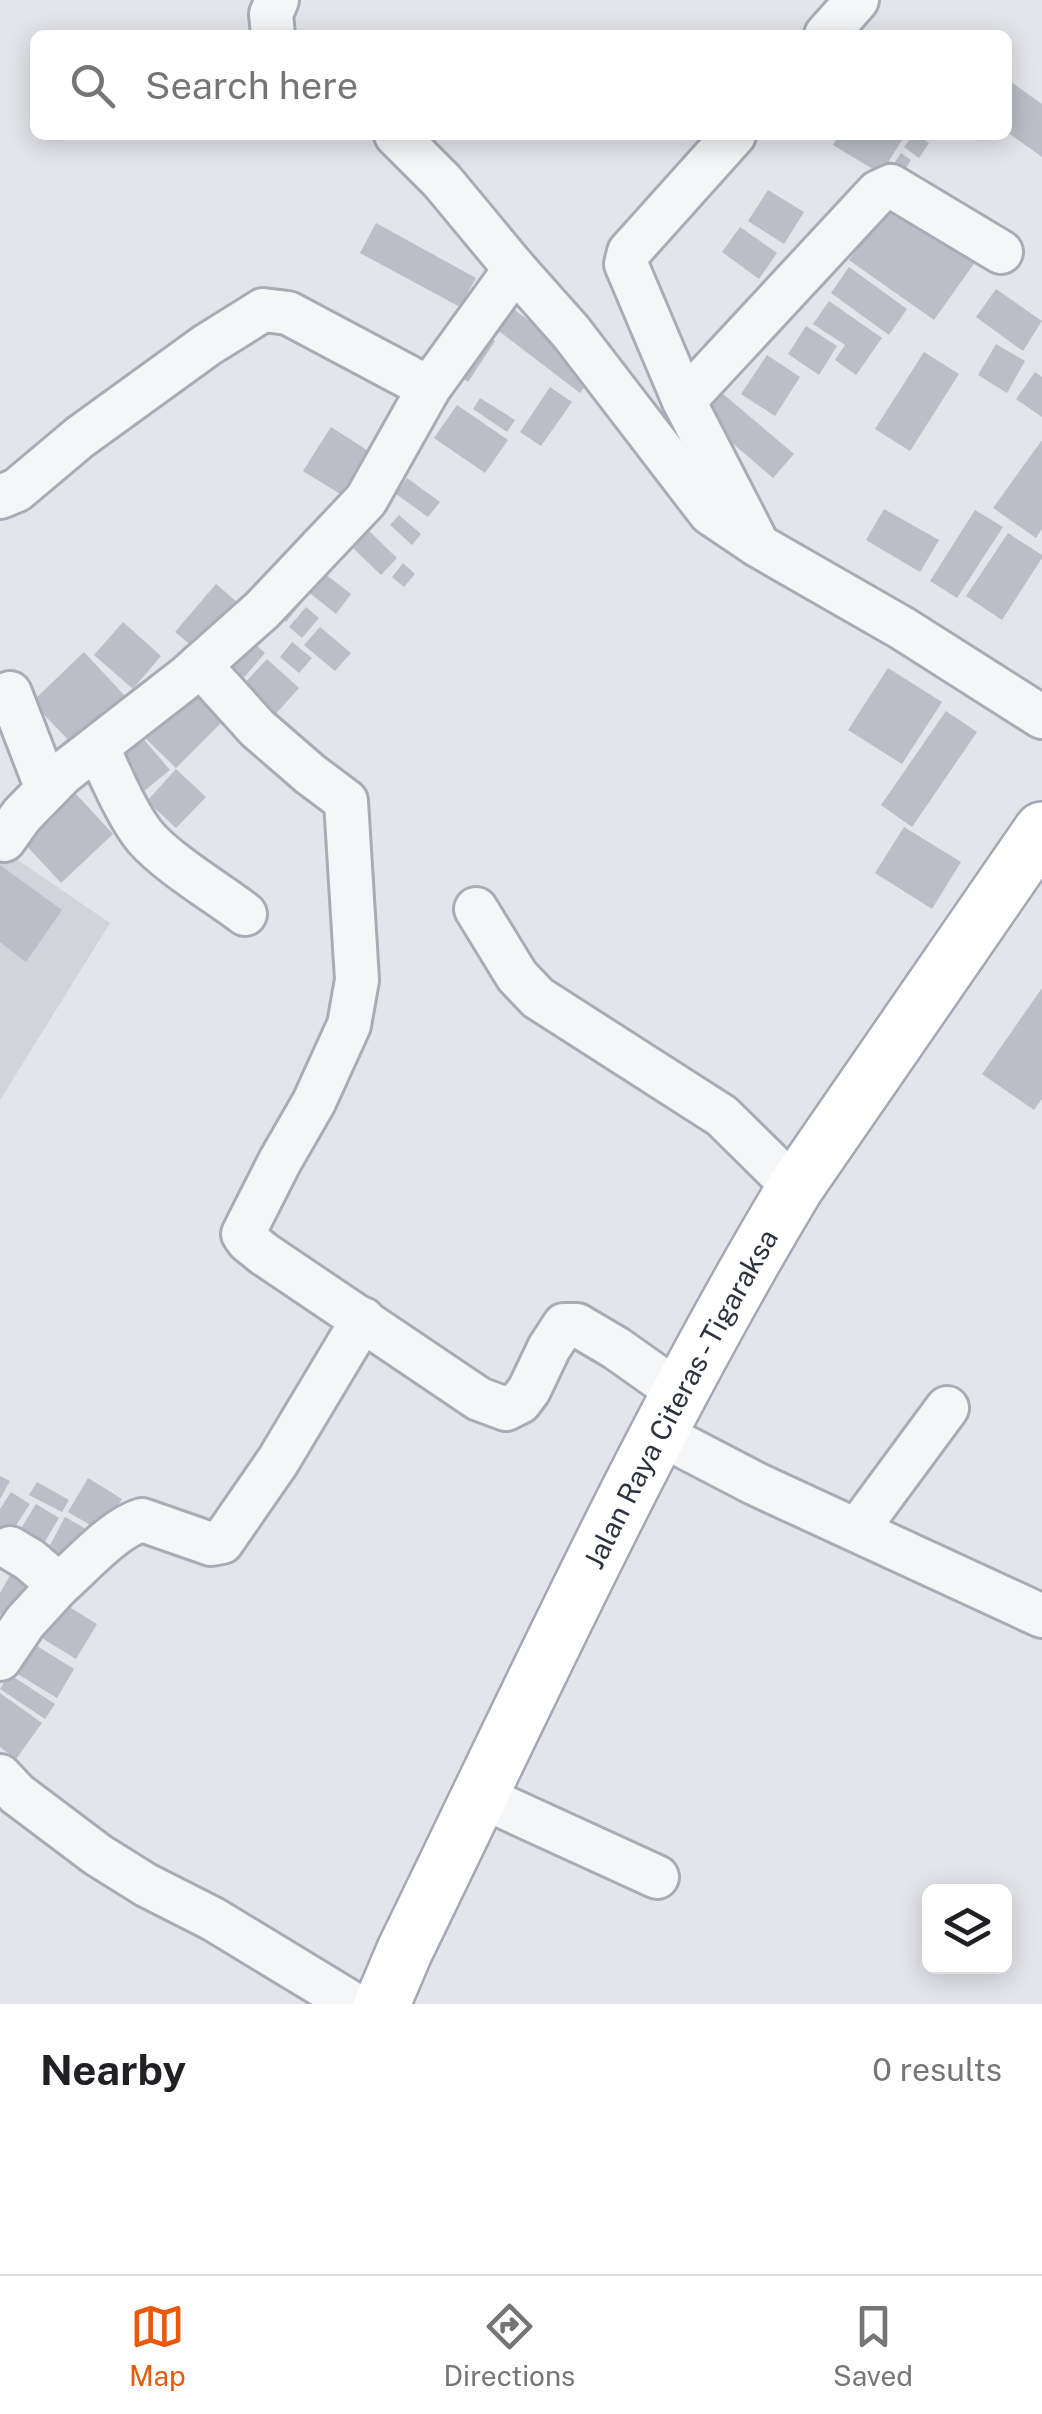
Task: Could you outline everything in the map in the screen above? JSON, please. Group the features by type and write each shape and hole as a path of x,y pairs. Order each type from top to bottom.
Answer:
{"main road":[{"name":"Jalan Raya Citeras - Tigaraksa","path":"382,2004 480,1796 670,1414 762,1245 796,1188 1042,830"}],"street":[{"path":"273,30 271,14 278,0"},
{"path":"830,30 857,0"},
{"path":"401,140 442,180 571,332 710,513 759,546 902,628 1042,718"},
{"path":"730,140 629,252 626,264 684,400 759,546"},
{"path":"684,400 878,192 891,186 1001,252"},
{"path":"4,840 22,816 75,763 200,665 262,610 366,500 428,388 515,269"},
{"path":"0,497 17,490 112,414 263,310 288,313 428,388"},
{"path":"200,665 257,728 346,801 357,980 349,1025 314,1102 244,1234 248,1242 479,1398 506,1410 520,1402 564,1325 577,1325 603,1340 670,1414 756,1484 1042,1616"},
{"path":"10,693 47,790"},
{"path":"98,748 145,837 245,914"},
{"path":"476,909 517,976 538,998 722,1116 796,1188"},
{"path":"0,1660 25,1622 60,1585 138,1521 211,1544 222,1542 278,1461 362,1319"},
{"path":"858,1530 946,1408"},
{"path":"10,1548 60,1585"},
{"path":"0,1776 17,1794 98,1855 352,2004"},
{"path":"480,1796 657,1876"}],"shaded area":[{"path":"0,848 110,923 0,1100"}],"building":[{"path":"1012,83 1042,104 1042,157 1012,136"},
{"path":"836,140 902,140 881,174 833,145"},
{"path":"909,140 929,143 919,158 904,147"},
{"path":"901,153 911,160 900,178 889,171"},
{"path":"768,190 804,212 784,244 748,221"},
{"path":"893,198 978,258 934,320 849,260"},
{"path":"376,223 476,278 460,307 360,253"},
{"path":"740,227 777,253 759,279 722,252"},
{"path":"849,267 907,309 889,335 831,293"},
{"path":"996,289 1042,321 1023,351 976,317"},
{"path":"503,301 596,372 580,393 487,322"},
{"path":"829,301 882,338 856,375 835,360 845,345 813,324"},
{"path":"806,326 837,346 819,375 788,354"},
{"path":"479,330 495,341 468,382 452,371"},
{"path":"996,344 1025,361 1007,393 978,375"},
{"path":"924,352 959,374 910,451 875,429"},
{"path":"767,355 800,377 775,416 741,394"},
{"path":"1035,372 1042,377 1042,417 1016,399"},
{"path":"550,387 572,402 541,446 520,432"},
{"path":"716,388 794,454 773,478 696,412"},
{"path":"480,398 515,420 507,432 473,409"},
{"path":"457,405 508,440 485,473 434,438"},
{"path":"331,427 373,454 345,497 303,471"},
{"path":"1042,440 1042,529 1036,538 993,508"},
{"path":"407,478 440,502 428,517 396,494"},
{"path":"884,509 939,540 920,572 866,540"},
{"path":"975,510 1003,527 957,598 930,581"},
{"path":"399,515 421,534 412,545 390,525"},
{"path":"369,531 397,558 381,575 353,548"},
{"path":"1008,533 1042,558 1002,620 966,596"},
{"path":"403,563 415,574 404,587 392,577"},
{"path":"316,567 351,594 336,614 301,586"},
{"path":"216,584 244,608 204,656 175,632"},
{"path":"289,592 302,602 286,622 273,611"},
{"path":"306,607 319,618 302,638 289,627"},
{"path":"123,622 161,656 133,689 94,655"},
{"path":"320,627 351,653 335,671 304,645"},
{"path":"243,633 265,653 240,682 217,663"},
{"path":"292,642 312,658 299,673 280,657"},
{"path":"84,652 126,697 75,747 32,702"},
{"path":"267,659 299,688 273,717 240,688"},
{"path":"888,668 942,702 902,764 848,730"},
{"path":"202,673 236,708 176,768 141,734"},
{"path":"946,711 977,732 912,827 881,805"},
{"path":"140,735 170,770 139,795 110,761"},
{"path":"176,769 206,797 176,828 147,801"},
{"path":"65,782 113,834 61,883 13,831"},
{"path":"904,827 961,862 932,909 875,873"},
{"path":"0,865 62,910 26,962 0,942"},
{"path":"1042,988 1042,1099 1034,1110 982,1074"},
{"path":"0,1476 10,1481 0,1499"},
{"path":"88,1478 122,1499 102,1532 68,1512"},
{"path":"37,1482 69,1500 62,1512 29,1495"},
{"path":"11,1492 30,1504 7,1539 0,1534 0,1509"},
{"path":"36,1504 59,1518 35,1558 12,1543"},
{"path":"65,1517 90,1531 65,1576 41,1562"},
{"path":"12,1572 31,1583 10,1620 0,1614 0,1593"},
{"path":"53,1597 97,1624 76,1659 32,1632"},
{"path":"24,1638 74,1669 57,1698 6,1667"},
{"path":"9,1674 55,1704 45,1719 0,1689"},
{"path":"0,1693 42,1723 16,1759 0,1747"}]}
